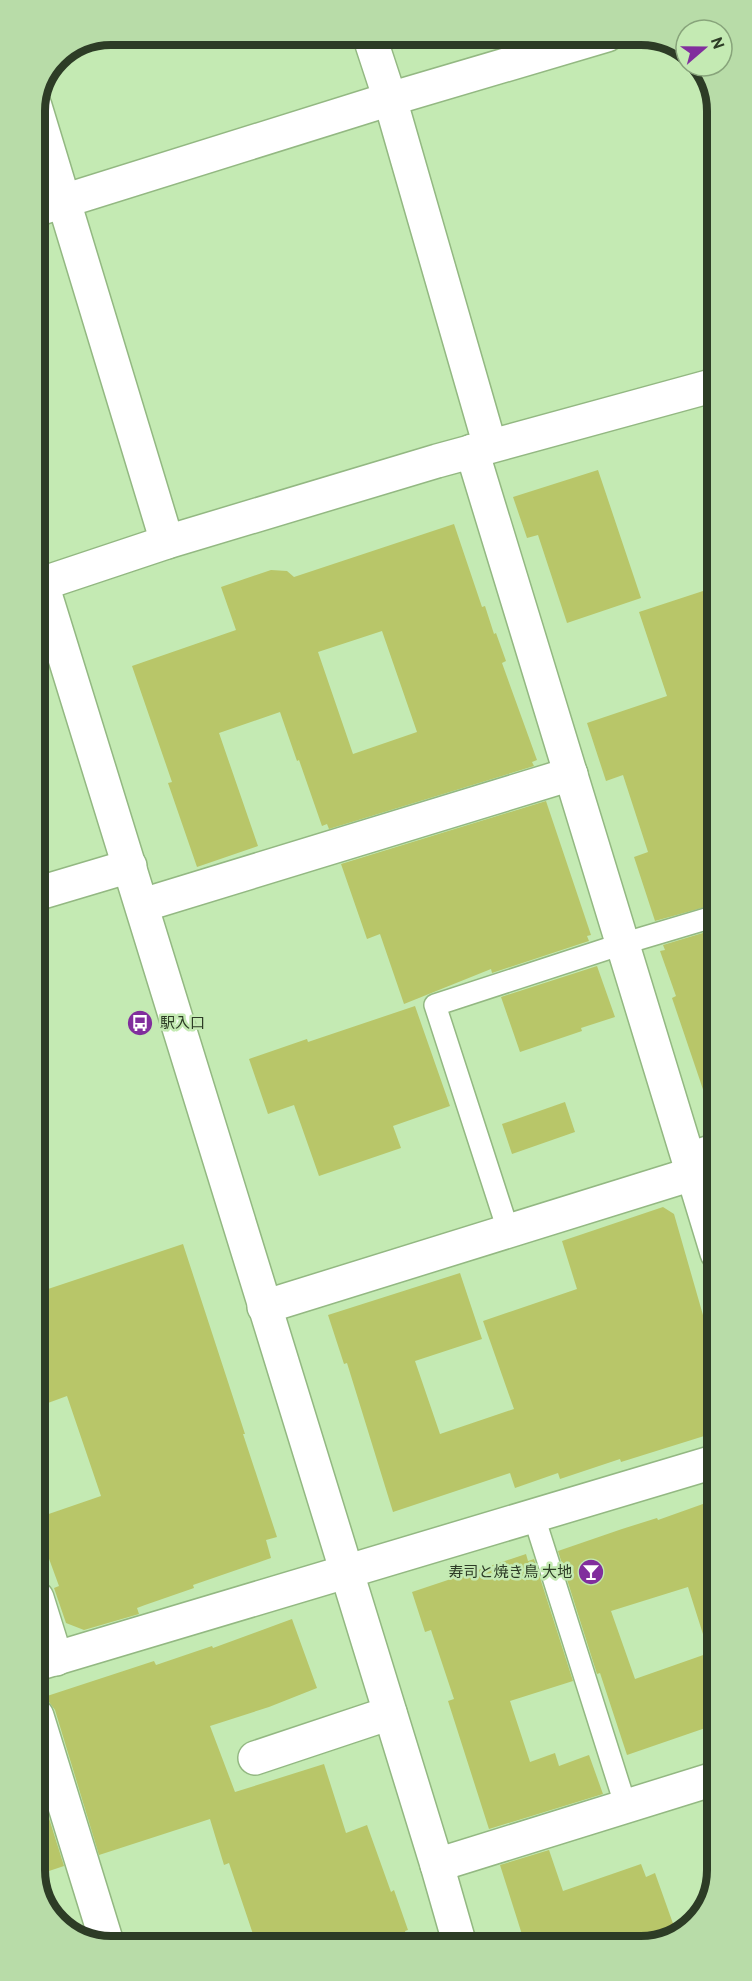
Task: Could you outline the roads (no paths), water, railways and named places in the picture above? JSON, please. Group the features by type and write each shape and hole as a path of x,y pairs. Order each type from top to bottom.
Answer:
{"street":[{"path":"372,45 390,99 481,448 571,774 622,944 698,1157 707,1202"},
{"path":"49,206 390,99 573,45"},
{"path":"45,177 49,206 168,542"},
{"path":"45,583 168,542 481,448 707,387"},
{"path":"45,604 143,905 457,1936"},
{"path":"143,905 571,774"},
{"path":"45,891 130,866"},
{"path":"264,1307 508,1230 698,1157"},
{"path":"46,1662 707,1464"},
{"path":"255,1758 390,1713"},
{"path":"45,1742 105,1936"},
{"path":"437,1865 707,1781"}],"lane":[{"path":"508,1230 435,1005 707,919"},
{"path":"534,1517 626,1807"}],"place":[{"name":"駅入口","path":"140,1023"},
{"name":"寿司と焼き鳥 大地","path":"591,1572"}]}
